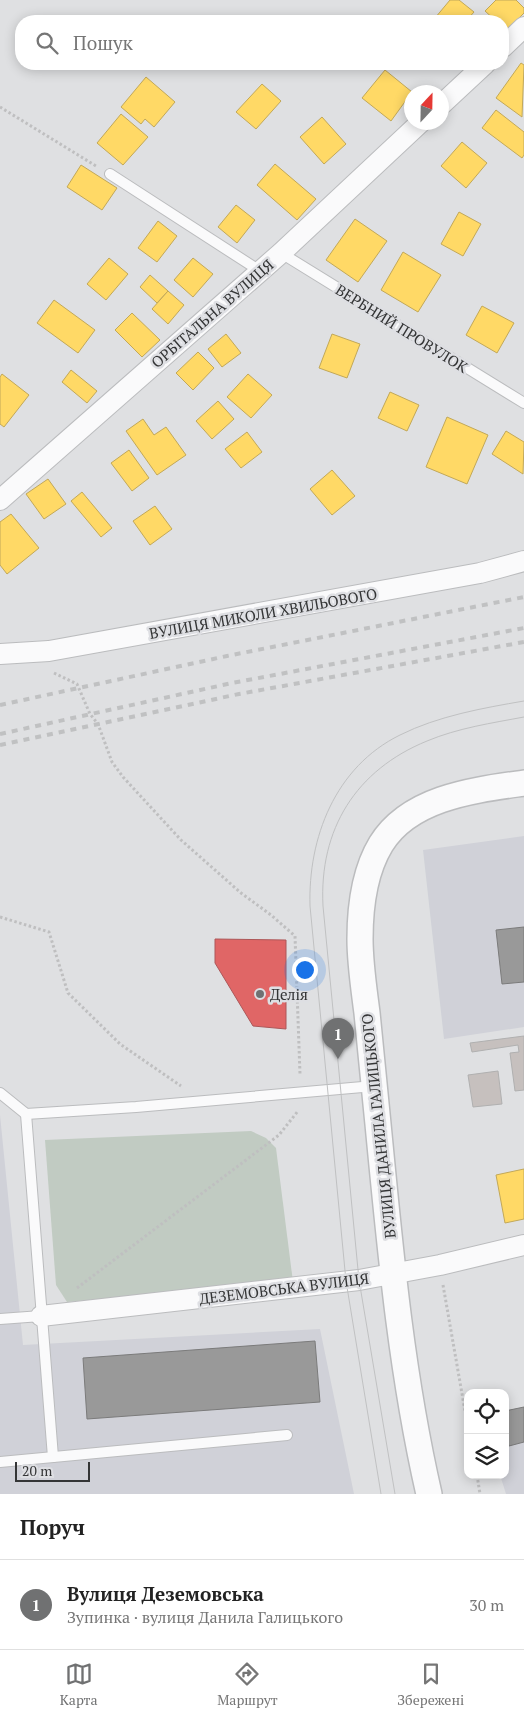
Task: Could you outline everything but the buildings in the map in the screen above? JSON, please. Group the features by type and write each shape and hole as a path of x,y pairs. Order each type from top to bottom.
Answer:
{"street":[{"path":"509,41 524,27"},
{"path":"449,97 479,70"},
{"name":"ОРБІТАЛЬНА ВУЛИЦЯ","path":"0,500 260,272 412,130"},
{"name":"ВУЛИЦЯ МИКОЛИ ХВИЛЬОВОГО","path":"0,654 59,650 480,573 524,561"},
{"name":"ВУЛИЦЯ ДАНИЛА ГАЛИЦЬКОГО","path":"429,1494 418,1447 392,1274 360,939 367,880 380,845 390,832 415,811 450,798 524,783"},
{"name":"ДЕЗЕМОВСЬКА ВУЛИЦЯ","path":"41,1316 346,1282 440,1265 524,1245"}],"lane":[{"path":"110,174 260,272"},
{"name":"ВЕРБНИЙ ПРОВУЛОК","path":"281,253 524,403"},
{"path":"0,1093 26,1114 374,1086"},
{"path":"26,1114 53,1457"},
{"path":"0,1319 41,1316"},
{"path":"0,1462 287,1435"}],"path":[{"path":"0,107 110,174"},
{"path":"50,671 77,684 90,714 98,724 112,762 143,800 181,840 240,893 271,915 295,936 296,1016 307,1092 279,1135 73,1292"},
{"path":"0,917 49,932 68,994 120,1044 204,1101"},
{"path":"440,1265 464,1405"},
{"path":"478,1479 480,1494"}],"shaded area":[{"path":"524,836 524,1027 444,1039 423,850"},
{"path":"0,1115 23,1345 320,1329 354,1494 0,1494"},
{"path":"251,1131 266,1138 276,1148 293,1282 67,1302 56,1285 45,1140"},
{"path":"524,1419 524,1494 506,1494 501,1479 509,1479 509,1423"}],"tram line":[{"path":"381,1494 346,1281 310,906 314,855 320,830 342,785 358,766 377,749 415,728 445,718 524,701"},
{"path":"395,1494 359,1280 323,906 323,878 335,828 347,806 362,786 380,768 402,753 427,741 475,726 524,717"}],"railway":[{"path":"0,705 227,656 524,597"},
{"path":"0,734 232,683 524,628"},
{"path":"0,745 239,694 524,642"}],"place":[{"name":"Делія","path":"260,994"},
{"name":"Вулиця Деземовська","path":"338,1059"}]}
